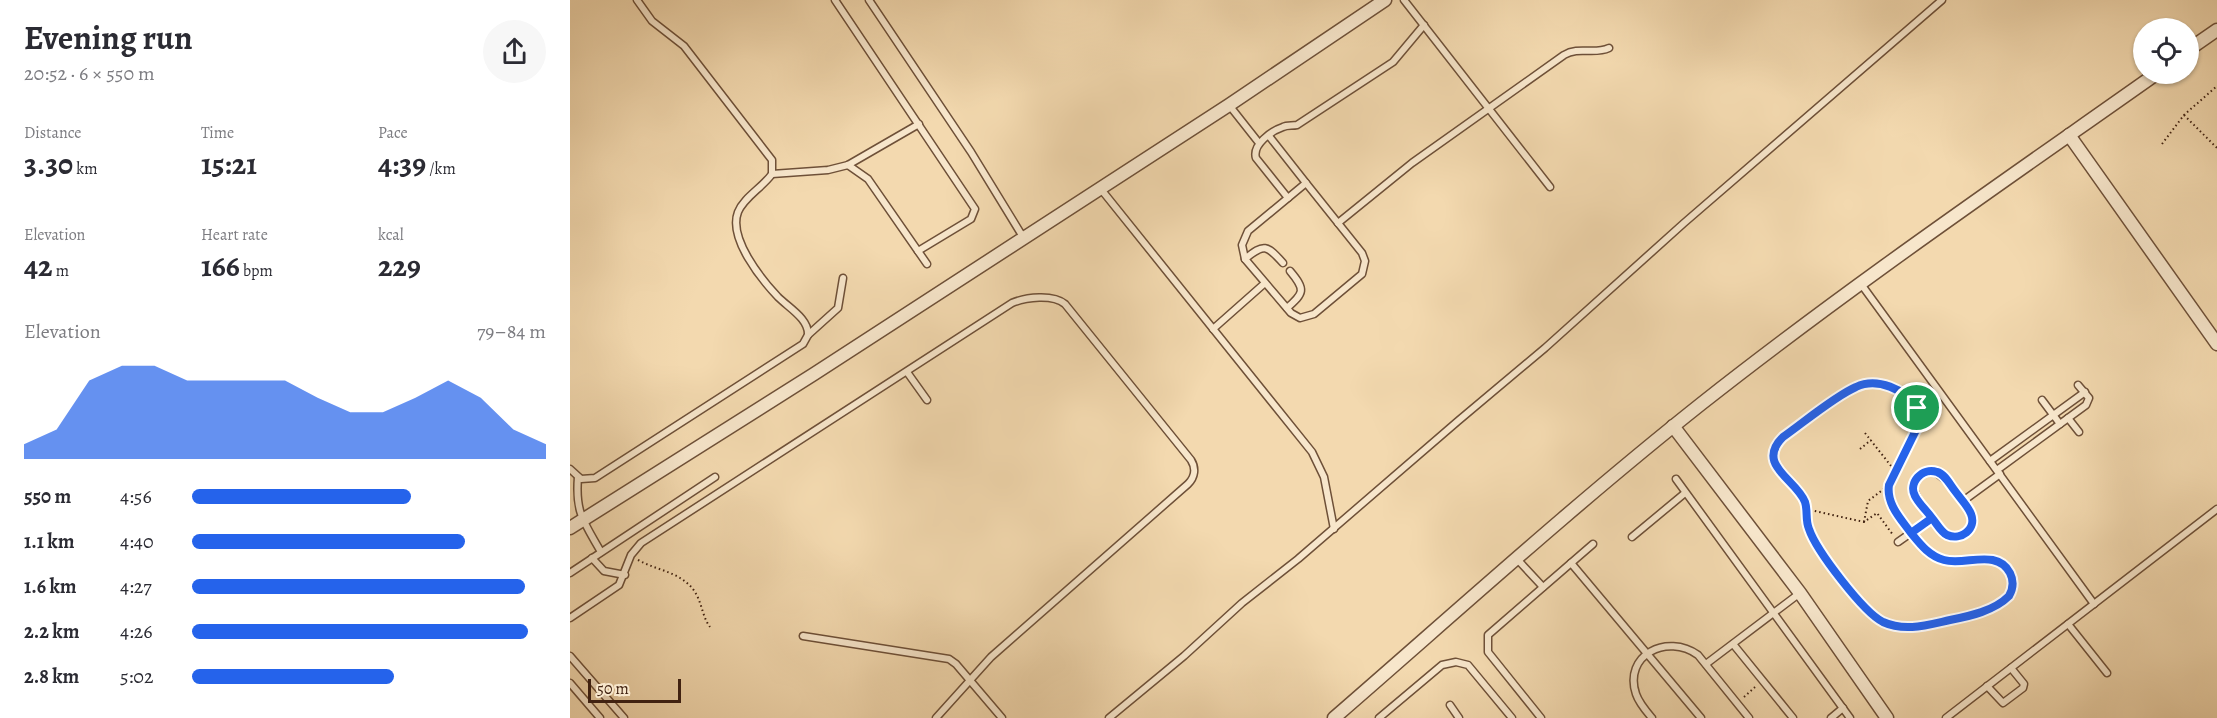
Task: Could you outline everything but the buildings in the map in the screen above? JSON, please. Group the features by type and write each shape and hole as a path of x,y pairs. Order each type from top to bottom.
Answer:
{"street":[{"path":"570,528 734,426 1229,105 1385,0"},
{"path":"2199,42 2217,30"},
{"path":"1334,718 1673,426 1861,284 2142,84"},
{"path":"2069,135 2217,344"},
{"path":"1673,426 1800,593 1887,718"}],"lane":[{"path":"638,0 652,21 684,46 765,150 772,160 772,174"},
{"path":"835,0 973,206 975,213 971,219 918,251"},
{"path":"870,0 971,152 1023,237"},
{"path":"1404,0 1490,107 1550,187"},
{"path":"1109,718 1545,348 1676,230 1942,0"},
{"path":"1288,198 1256,158 1255,152 1259,143 1281,128 1297,125 1385,68 1408,47 1424,25"},
{"path":"1338,223 1413,163 1568,52 1599,51 1610,48"},
{"path":"1229,105 1259,143"},
{"path":"808,335 804,321 776,294 754,266 736,231 736,220 740,208 772,174 828,170 848,165 919,124"},
{"path":"1269,136 1338,223 1364,257 1365,266 1362,274 1310,317 1295,316 1287,309 1245,259 1241,250 1245,235 1306,183"},
{"path":"848,165 868,179 927,264"},
{"path":"1100,188 1312,452 1324,477 1334,529"},
{"path":"1245,259 1264,247 1272,250 1283,263"},
{"path":"1287,309 1299,297 1302,290 1300,283 1290,272"},
{"path":"570,469 578,477 586,480 595,478 803,344 808,335 838,308 843,278"},
{"path":"1213,329 1265,284"},
{"path":"1861,284 2094,604"},
{"path":"570,618 615,589 625,575 631,555 641,543 1012,303 1026,298 1059,300 1065,304 1191,460 1194,468 1193,477 1188,484 991,657 936,718"},
{"path":"906,372 927,400"},
{"path":"1963,501 2088,403 2089,398 2078,385"},
{"path":"1990,461 2085,392"},
{"path":"2042,400 2060,424"},
{"path":"2068,418 2079,432"},
{"path":"1931,471 1942,474 1963,501 1972,518 1972,524 1966,534 1949,536 1944,533 1915,496 1914,485 1920,475 1931,471"},
{"path":"578,477 576,501 582,520 601,552"},
{"path":"570,573 715,477"},
{"path":"1676,479 1850,718"},
{"path":"1632,537 1686,493"},
{"path":"1946,718 2217,509"},
{"path":"1898,542 1932,518"},
{"path":"1541,718 1491,656 1487,641 1491,631 1593,544"},
{"path":"592,558 604,571 625,575"},
{"path":"1517,559 1543,587"},
{"path":"1571,563 1701,718"},
{"path":"1706,664 1800,593"},
{"path":"2068,624 2107,673"},
{"path":"803,636 944,658 956,664 1002,718"},
{"path":"1733,644 1793,718"},
{"path":"1652,718 1641,703 1634,682 1635,672 1647,654 1667,645 1689,648 1706,664 1749,718"},
{"path":"570,656 624,718"},
{"path":"1379,718 1442,665 1456,662 1468,665 1509,717"},
{"path":"1988,686 2003,703 2023,688 2024,684 2011,668"},
{"path":"570,682 600,718"},
{"path":"1450,705 1459,718"},
{"path":"1831,718 1843,708"}],"path":[{"path":"2162,144 2184,115 2217,86"},
{"path":"2184,115 2217,148"},
{"path":"1876,384 1890,387 1909,399 1917,408 1918,426 1895,471 1888,493 1892,505 1911,533 1926,550 1938,558 1960,563 1990,559 2001,563 2008,570 2012,580 2009,596 2003,602 1978,613 1918,627 1900,627 1881,621 1864,606 1827,560 1809,531 1802,498 1776,465 1774,456 1776,447 1783,437 1855,387 1876,384"},
{"path":"1865,433 1895,471"},
{"path":"1860,449 1871,440"},
{"path":"1864,522 1868,501 1889,485"},
{"path":"1806,510 1864,522 1876,513 1898,542"},
{"path":"631,555 648,565 676,575 690,586 700,601 710,627"},
{"path":"1737,702 1762,680"}],"route":[{"path":"1917,408 1909,399 1890,387 1869,384 1855,387 1783,437 1774,451 1774,461 1778,470 1804,501 1809,531 1827,560 1872,615 1891,625 1910,628 1978,613 2003,602 2012,591 2010,574 2001,563 1983,559 1960,563 1938,558 1926,550 1911,533 1932,518 1915,496 1916,479 1925,472 1942,474 1971,513 1972,524 1966,534 1949,536 1932,518 1911,533 1892,505 1888,493 1889,485 1918,426 1917,408"}]}
